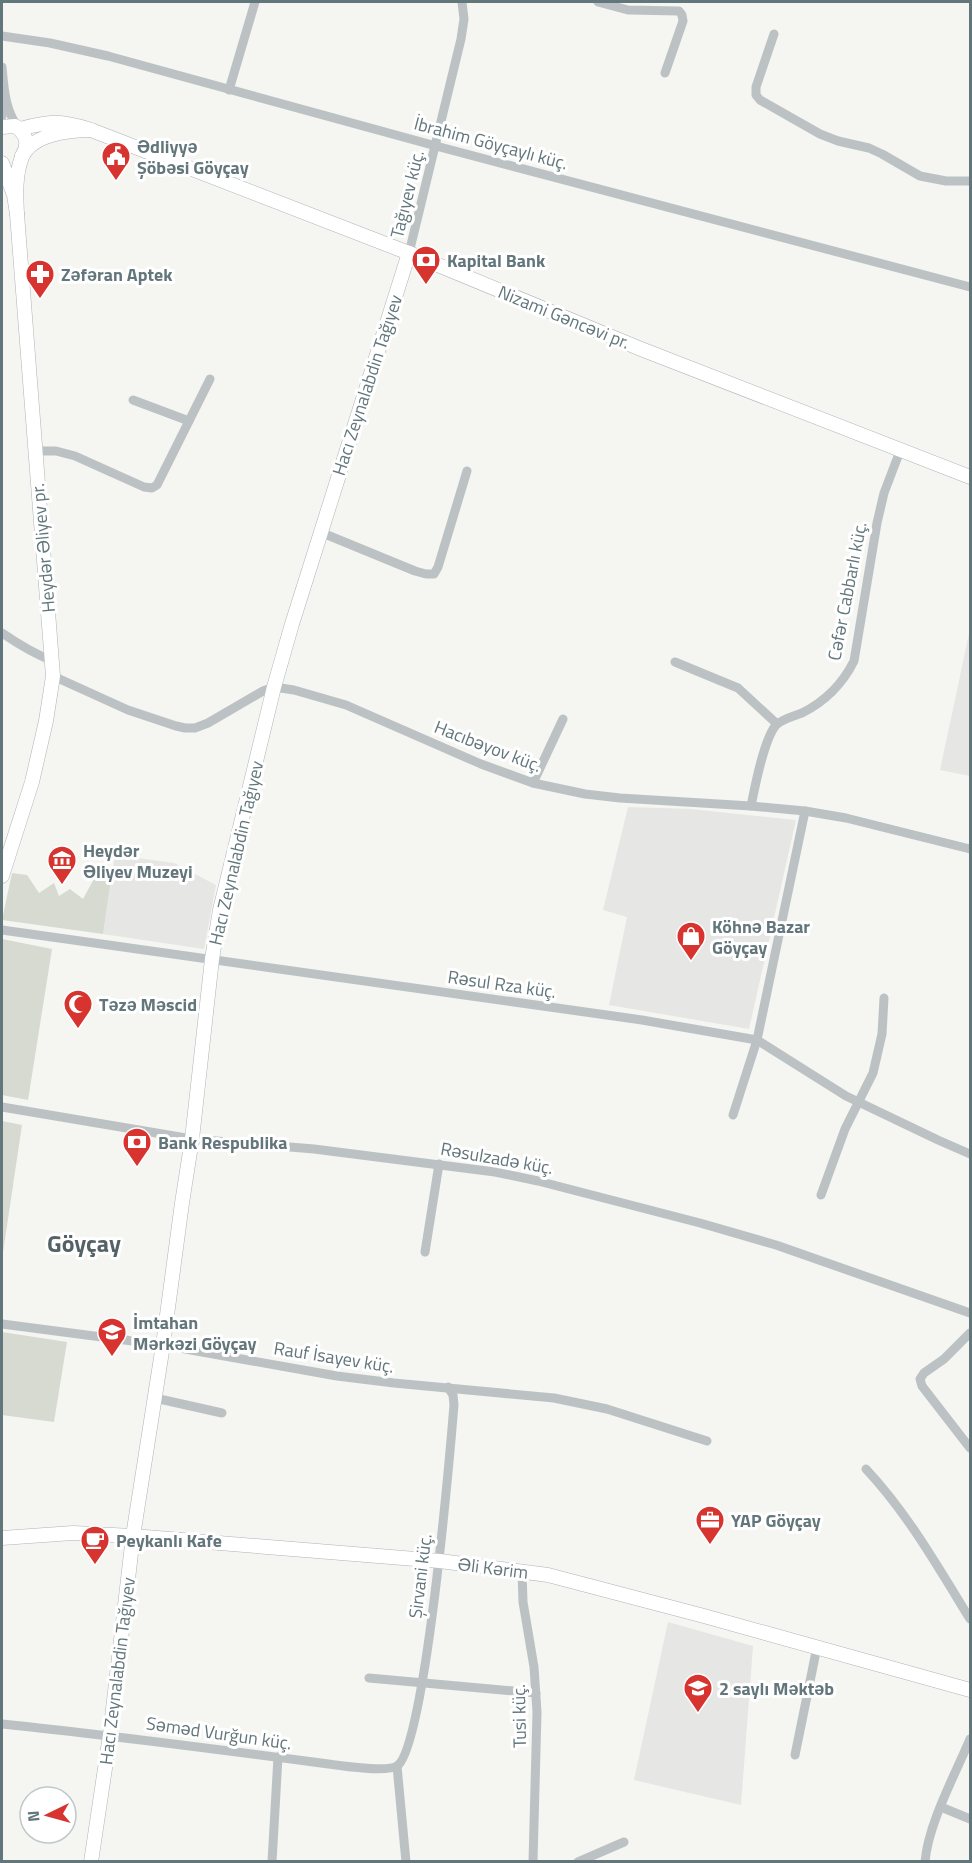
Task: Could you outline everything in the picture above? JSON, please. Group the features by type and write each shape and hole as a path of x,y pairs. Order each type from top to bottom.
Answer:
{"main road":[{"name":"Nizami Gəncəvi pr.","path":"2,127 11,126 20,129 53,122 67,123 91,130 970,477"},
{"path":"17,214 16,188 26,150 26,139 20,129"},
{"path":"17,214 14,195 2,162 14,161 33,145 53,134 91,130"},
{"name":"Heydər Əliyev pr.","path":"2,876 32,782 46,721 53,676 17,214"},
{"name":"Hacı Zeynalabdin Tağıyev","path":"91,1862 110,1735 133,1536 164,1345 192,1139 212,959 220,910 274,687 320,532 409,254"},
{"name":"Əli Kərim","path":"2,1538 73,1533 133,1536 440,1561 522,1570 693,1613 970,1688"}],"street":[{"path":"229,90 255,2"},
{"name":"Tağıyev küç.","path":"409,254 461,39 464,19 463,2"},
{"path":"598,2 634,11 679,11 683,21 665,73"},
{"path":"774,34 756,87 756,95 760,100 820,134 869,148 920,176 946,181 970,181"},
{"name":"İbrahim Göyçaylı küç.","path":"2,36 50,43 108,56 436,146 970,286"},
{"path":"2,67 9,111 20,129"},
{"path":"2,116 4,91"},
{"path":"35,452 56,451 75,456 144,487 152,488 157,485 210,379"},
{"path":"133,400 189,421"},
{"name":"Cəfər Cabbarlı küç.","path":"777,724 824,700 841,683 854,661 877,523 884,493 900,451"},
{"path":"320,532 415,571 434,574 466,471"},
{"path":"2,633 41,657 53,661"},
{"path":"675,662 738,688 777,724 759,769 751,806"},
{"path":"53,676 128,710 185,728 195,728 208,723 274,687"},
{"name":"Hacıbəyov küç.","path":"274,687 294,690 346,705 481,764 533,783 585,794 620,798 805,811 846,818 970,849"},
{"path":"533,783 562,719"},
{"path":"734,1116 757,1040 805,811"},
{"name":"Rəsul Rza küç.","path":"2,930 619,1017 757,1040 860,1102 970,1155"},
{"path":"821,1195 845,1129 873,1073 882,1034 884,998"},
{"name":"Rəsulzadə küç.","path":"2,1107 192,1139 314,1149 439,1164 538,1181 776,1245 970,1313"},
{"path":"425,1252 439,1164"},
{"name":"Rauf İsayev küç.","path":"2,1324 164,1345 337,1376 554,1398 584,1403 707,1441"},
{"path":"970,1333 920,1379 922,1386 970,1448"},
{"name":"Şirvani küç.","path":"397,1766 403,1761 411,1738 422,1683 440,1561 454,1405 453,1395 448,1387"},
{"path":"155,1398 222,1413"},
{"path":"866,1469 889,1494 913,1526 970,1619"},
{"name":"Tusi küç.","path":"522,1570 536,1694 533,1862"},
{"path":"795,1755 817,1647"},
{"path":"369,1678 536,1694"},
{"name":"Səməd Vurğun küç.","path":"2,1724 110,1735 381,1769 397,1766"},
{"path":"925,1862 926,1847 970,1739"},
{"path":"272,1862 278,1757"},
{"path":"397,1766 406,1862"},
{"path":"942,1807 970,1819"},
{"path":"578,1862 624,1842"}],"shaded area":[{"path":"970,629 970,776 940,770"},
{"name":"Köhnə Bazar Göyçay","path":"628,807 691,809 796,820 749,1029 609,1005 627,917 603,910"},
{"path":"115,855 174,863 216,885 204,949 103,934"},
{"path":"12,873 27,875 39,893 54,883 59,896 70,889 83,899 95,877 111,880 103,934 2,920"},
{"path":"2,939 52,949 28,1100 2,1095"},
{"path":"2,1121 22,1125 2,1259"},
{"path":"2,1332 67,1342 54,1422 2,1415"},
{"name":"2 saylı Məktəb","path":"668,1622 753,1646 741,1805 634,1780"}],"place":[{"name":"Ədliyyə Şöbəsi Göyçay","path":"116,182"},
{"name":"Kapital Bank","path":"426,286"},
{"name":"Zəfəran Aptek","path":"40,300"},
{"name":"Heydər Əliyev Muzeyi","path":"62,886"},
{"name":"Köhnə Bazar Göyçay","path":"691,962"},
{"name":"Təzə Məscid","path":"78,1030"},
{"name":"Bank Respublika","path":"137,1168"},
{"name":"İmtahan Mərkəzi Göyçay","path":"112,1358"},
{"name":"YAP Göyçay","path":"710,1546"},
{"name":"Peykanlı Kafe","path":"95,1566"},
{"name":"2 saylı Məktəb","path":"698,1714"}],"district":[{"name":"Göyçay","path":"84,1243"}]}
